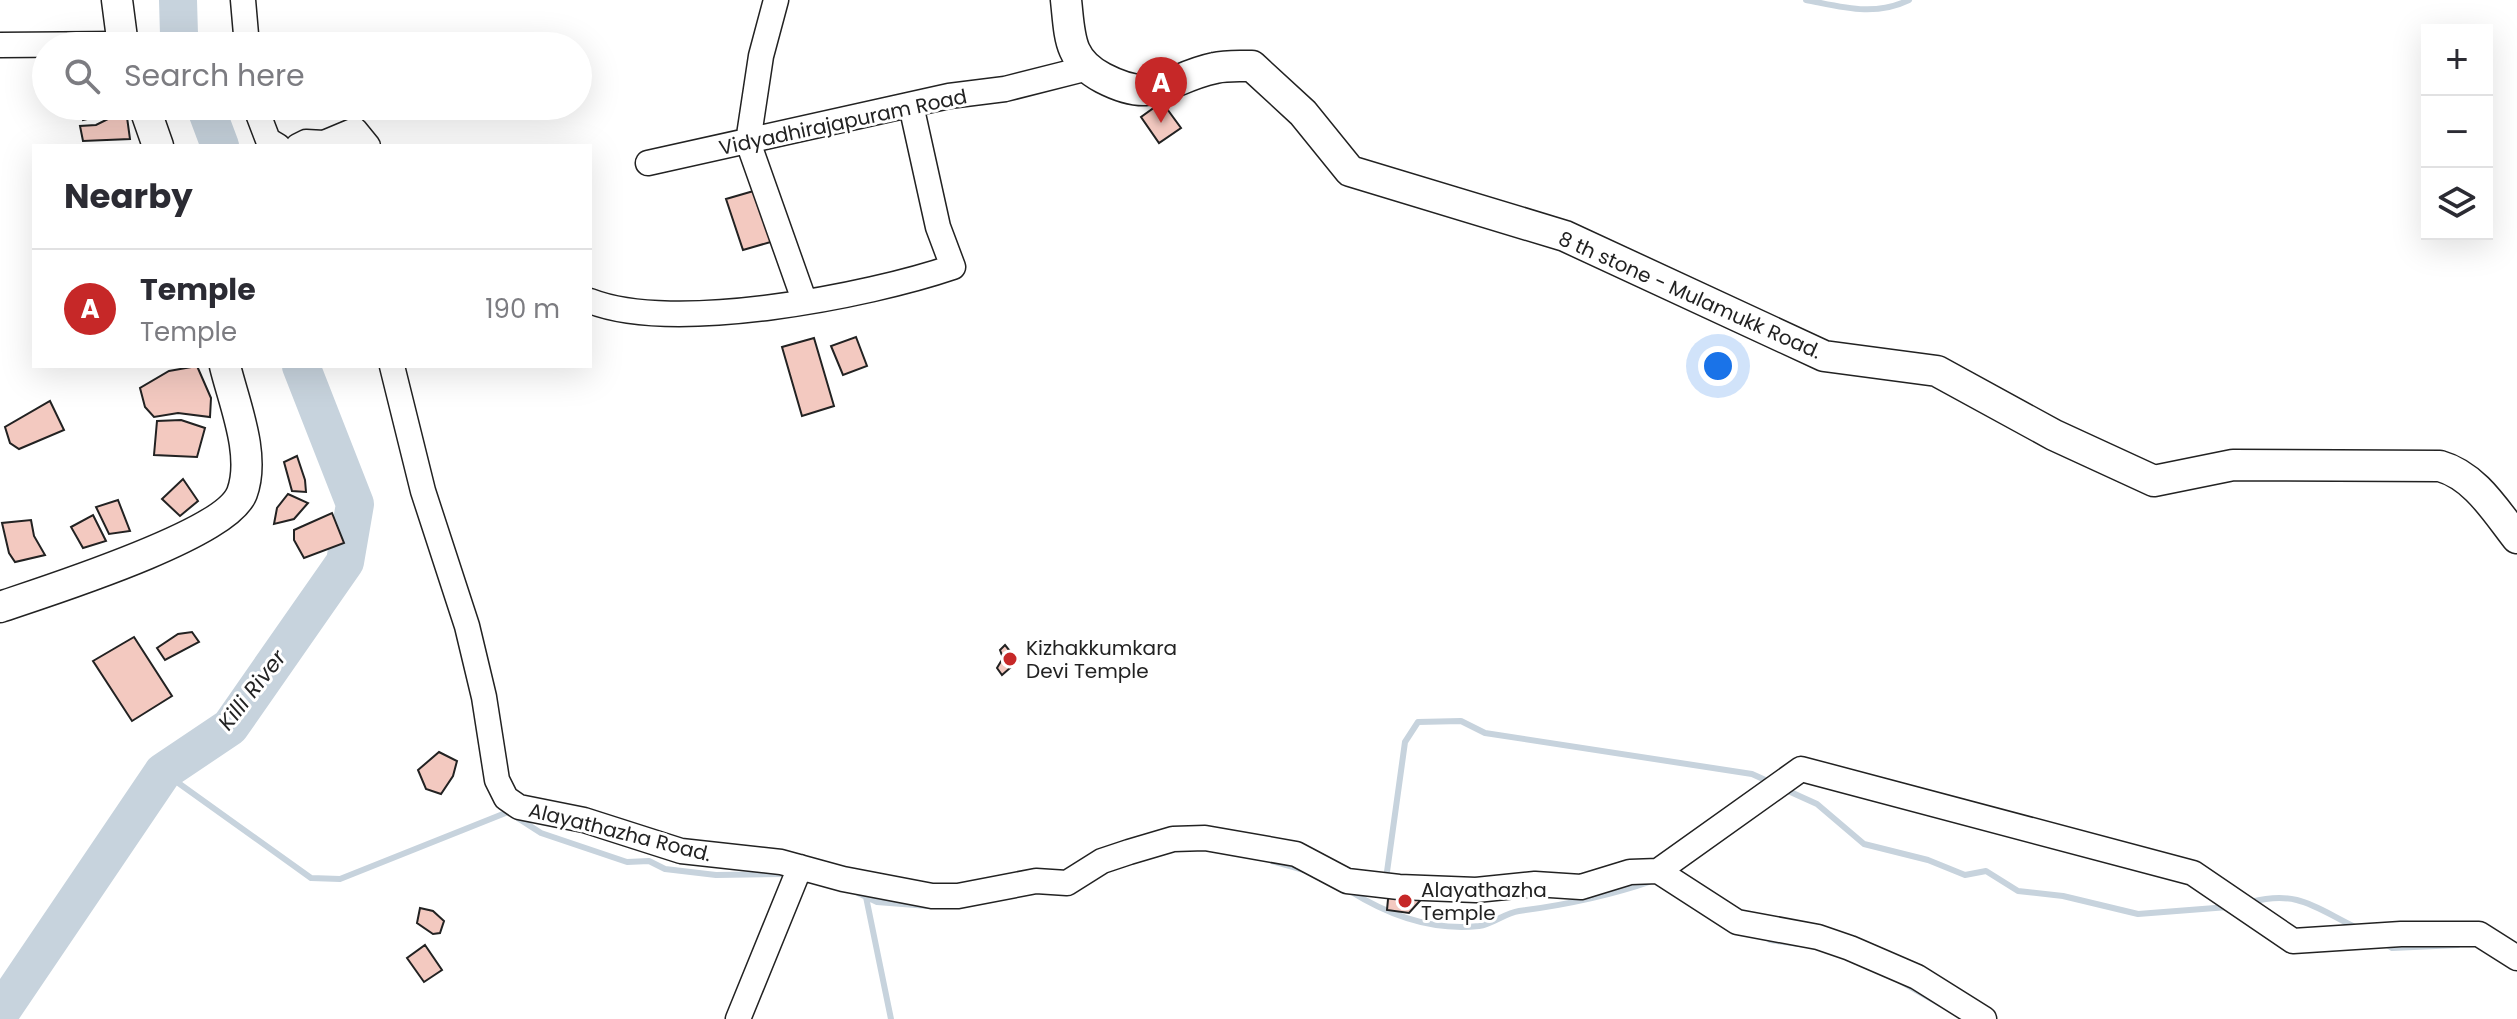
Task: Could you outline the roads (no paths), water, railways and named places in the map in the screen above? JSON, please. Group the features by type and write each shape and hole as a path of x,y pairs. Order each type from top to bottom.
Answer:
{"main road":[{"path":"117,0 121,32"},
{"path":"1066,0 1071,44 1084,69"},
{"name":"8 th stone - Mulamukk Road.","path":"1084,69 1128,91 1167,87 1216,67 1252,66 1303,113 1350,171 1565,236 1824,356 1937,371 2054,435 2154,481 2233,465 2440,466 2458,471 2477,487 2517,538"},
{"path":"149,120 157,144"},
{"path":"0,607 157,549 221,518 233,507 243,491 245,450 225,368"}],"street":[{"path":"243,0 246,32"},
{"path":"776,0 761,56 748,142 804,300"},
{"path":"0,45 32,45"},
{"name":"Vidyadhirajapuram Road","path":"648,163 949,96 1005,89 1084,69"},
{"path":"592,302 645,315 721,312 895,285 953,267 938,227 911,105"},
{"path":"260,120 268,140 275,144"},
{"path":"302,144 324,143 355,130 366,144"},
{"name":"Alayathazha Road.","path":"392,368 423,491 467,626 484,697 497,780 506,798 519,807 584,820 681,851 800,867 932,896 958,896 1004,885 1067,883 1102,861 1173,839 1230,840 1296,854 1347,881 1386,885 1476,890 1535,884 1581,887 1630,872 1658,871"},
{"path":"1984,1019 1917,977 1850,948 1818,937 1737,922 1658,871 1801,769 2193,873 2293,941 2401,934 2479,934 2517,958"},
{"path":"738,1019 800,867"}],"waterway":[{"name":"Killi River","path":"178,0 179,32"},
{"path":"1806,0 1845,8 1871,9 1909,0"},
{"name":"Killi River","path":"210,120 219,144"},
{"name":"Killi River","path":"0,1013 163,772 230,727 345,562 355,504 302,368"},
{"path":"1386,879 1405,742 1418,722 1461,721 1485,733 1752,774 1772,783"},
{"path":"163,772 311,878 340,879 508,812"},
{"path":"1786,790 1817,804 1864,844 1928,860 1965,875 1986,871 2018,891 2063,896 2138,914 2228,907"},
{"path":"513,815 541,833 627,862 649,861 665,869 716,875 786,874"},
{"path":"1272,861 1304,870"},
{"path":"1350,891 1395,914 1428,923 1462,927 1484,925 1514,912 1587,899 1652,881"},
{"path":"858,893 877,902 928,906"},
{"path":"866,897 891,1019"},
{"path":"2251,902 2294,899 2355,927"},
{"path":"1770,940 1799,944"},
{"path":"2386,944 2392,948 2458,945"},
{"path":"1898,980 1940,1004"}],"place":[{"name":"Temple","path":"1161,123"},
{"name":"Kizhakkumkara Devi Temple","path":"1010,659"},
{"name":"Alayathazha Temple","path":"1405,901"}]}
